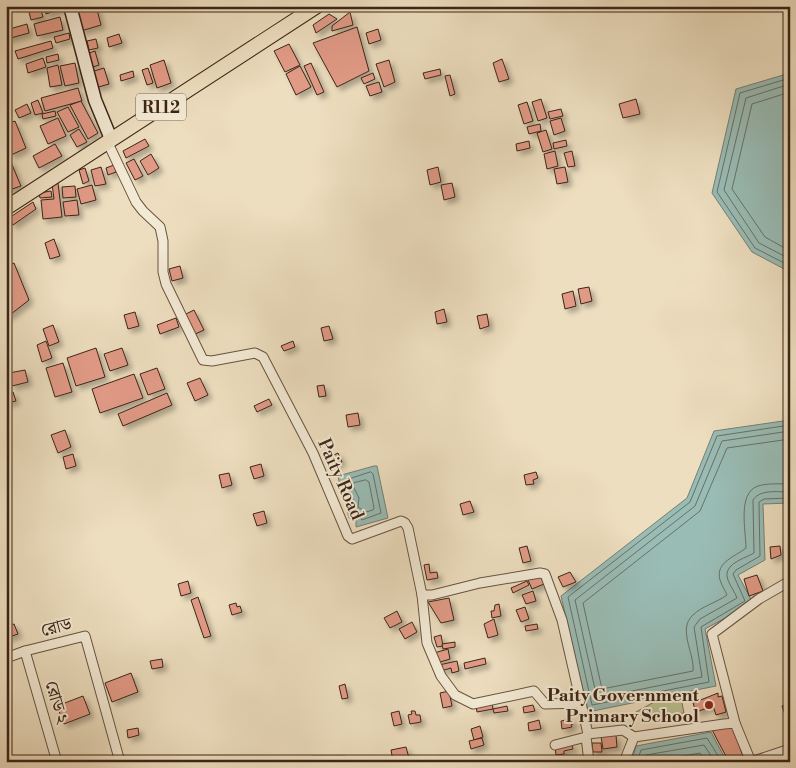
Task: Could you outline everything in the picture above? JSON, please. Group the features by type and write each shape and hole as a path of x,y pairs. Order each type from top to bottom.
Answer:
{"main road":[{"name":"R112","path":"6,208 317,6"}],"street":[{"path":"70,6 95,100 109,140"},
{"name":"Paity Road","path":"109,140 136,202 160,227 163,242 163,272 166,284 202,360 212,362 255,353 263,357 313,453 348,536 352,539 401,521 405,523 408,528 422,596"},
{"path":"581,703 545,704 534,691 473,704 455,695 441,676 427,643 422,596 480,583 540,573 545,574 562,620 581,703 587,735 589,762"},
{"path":"790,581 759,599 712,634 735,723 751,762 790,749"},
{"name":"রোড","path":"6,658 85,636 120,762"},
{"name":"রোড ২","path":"25,652 57,762"},
{"path":"555,745 587,735 623,730 634,737 735,723"},
{"path":"624,762 634,737"}],"green space":[{"path":"668,698 681,698 684,713 646,718 636,712 656,701"}],"water":[{"path":"790,73 790,272 752,252 712,193 736,89"},
{"path":"790,420 790,503 763,504 765,560 738,575 753,603 705,629 716,686 588,712 561,596 687,498 714,431"},
{"path":"377,466 388,518 356,527 356,519 349,518 346,506 348,501 341,491 338,476"},
{"path":"711,732 727,762 632,762 636,746"},
{"path":"314,756 345,756 355,762 287,762 288,760"}],"building":[{"path":"60,6 61,9 46,14 44,8"},
{"path":"88,6 96,6 101,25 81,31 76,10"},
{"path":"41,10 43,17 31,20 29,12"},
{"path":"350,12 353,25 332,31 332,26"},
{"path":"329,14 337,19 316,33 313,25"},
{"path":"60,17 63,30 37,36 34,24"},
{"path":"27,24 29,33 7,39 6,30"},
{"path":"357,27 369,71 337,87 313,43"},
{"path":"378,29 381,40 369,44 366,33"},
{"path":"69,33 70,39 56,43 54,37"},
{"path":"119,34 122,43 109,47 107,38"},
{"path":"96,39 98,48 89,50 87,41"},
{"path":"51,41 53,48 18,59 15,51"},
{"path":"289,44 300,65 285,72 274,51"},
{"path":"95,51 99,65 90,68 86,54"},
{"path":"58,54 59,60 47,63 46,57"},
{"path":"43,58 46,67 28,73 26,64"},
{"path":"502,59 509,79 499,82 493,63"},
{"path":"164,60 171,83 157,88 150,65"},
{"path":"389,60 395,82 384,87 376,64"},
{"path":"75,63 79,83 65,86 60,66"},
{"path":"311,63 324,92 317,95 304,66"},
{"path":"58,65 62,85 50,87 47,68"},
{"path":"300,66 311,87 296,95 286,74"},
{"path":"104,68 109,84 95,88 91,72"},
{"path":"148,68 153,83 147,85 142,70"},
{"path":"440,69 441,75 425,79 423,73"},
{"path":"133,71 134,77 121,81 120,75"},
{"path":"373,73 375,79 364,84 361,78"},
{"path":"450,75 455,94 450,96 445,76"},
{"path":"379,82 382,92 370,96 366,86"},
{"path":"78,88 82,101 45,111 41,98"},
{"path":"541,99 547,118 538,121 532,102"},
{"path":"636,99 640,114 623,118 619,104"},
{"path":"38,100 43,113 35,115 31,103"},
{"path":"81,101 98,133 88,139 70,105"},
{"path":"527,102 533,121 524,124 518,105"},
{"path":"27,104 31,113 19,118 15,110"},
{"path":"68,107 79,127 68,132 57,112"},
{"path":"561,109 563,116 550,119 548,112"},
{"path":"55,111 56,116 43,119 42,114"},
{"path":"58,118 66,136 48,144 40,126"},
{"path":"561,118 565,131 554,135 550,121"},
{"path":"15,121 26,148 11,155 6,145 6,124"},
{"path":"540,124 541,131 529,134 527,127"},
{"path":"79,129 87,142 77,147 70,135"},
{"path":"546,130 552,149 543,152 537,133"},
{"path":"145,139 149,146 126,158 123,151"},
{"path":"566,140 567,146 554,149 553,143"},
{"path":"529,141 530,148 517,151 516,144"},
{"path":"55,144 62,156 39,168 33,156"},
{"path":"555,151 558,166 547,169 544,154"},
{"path":"572,151 575,166 568,167 564,153"},
{"path":"151,154 159,168 148,175 140,161"},
{"path":"134,159 143,176 135,180 126,163"},
{"path":"10,160 21,186 6,191 6,161"},
{"path":"114,165 116,172 108,175 106,168"},
{"path":"101,167 106,184 95,186 91,170"},
{"path":"438,167 441,182 430,185 427,170"},
{"path":"565,167 568,182 557,184 554,169"},
{"path":"85,168 89,181 83,184 79,170"},
{"path":"58,183 62,217 43,219 41,200 54,199 52,184"},
{"path":"452,183 455,197 444,200 441,185"},
{"path":"92,185 96,200 81,204 77,189"},
{"path":"75,186 76,197 63,198 62,187"},
{"path":"51,191 52,197 40,198 39,193"},
{"path":"77,200 79,215 65,216 63,202"},
{"path":"33,202 36,209 13,225 9,218"},
{"path":"54,239 60,256 50,259 45,243"},
{"path":"14,263 29,300 6,318 6,266"},
{"path":"180,266 183,278 172,281 169,269"},
{"path":"589,287 592,301 581,304 578,289"},
{"path":"573,291 576,306 565,309 562,294"},
{"path":"444,309 447,322 437,324 435,312"},
{"path":"194,310 204,330 193,335 184,315"},
{"path":"135,312 139,326 128,329 124,315"},
{"path":"487,314 489,326 480,329 477,316"},
{"path":"176,318 179,327 160,334 157,325"},
{"path":"53,325 59,342 49,346 43,329"},
{"path":"329,326 333,339 324,341 321,328"},
{"path":"46,341 52,358 42,362 37,345"},
{"path":"293,341 295,347 284,351 281,346"},
{"path":"96,348 105,377 76,386 67,358"},
{"path":"122,348 128,365 110,371 104,354"},
{"path":"63,363 72,392 55,397 46,368"},
{"path":"157,368 165,389 148,395 140,374"},
{"path":"25,370 28,382 12,386 9,373"},
{"path":"134,374 143,398 100,413 92,389"},
{"path":"200,378 208,395 195,401 187,383"},
{"path":"324,385 326,396 319,397 317,386"},
{"path":"13,392 16,401 6,403 6,393"},
{"path":"167,393 172,405 123,426 118,414"},
{"path":"269,399 272,405 257,412 254,406"},
{"path":"358,413 360,425 348,427 346,415"},
{"path":"65,430 71,447 58,453 51,435"},
{"path":"338,453 342,462 332,466 329,457"},
{"path":"73,454 76,466 66,469 63,457"},
{"path":"261,464 264,476 254,479 250,467"},
{"path":"536,472 538,478 533,480 534,484 526,485 524,475"},
{"path":"229,473 232,485 222,488 219,475"},
{"path":"470,501 474,512 463,515 460,504"},
{"path":"264,511 267,523 257,526 253,514"},
{"path":"527,546 531,561 523,563 519,548"},
{"path":"780,546 781,555 771,559 770,547"},
{"path":"429,564 430,573 437,572 438,578 427,580 424,565"},
{"path":"570,572 576,582 563,587 558,577"},
{"path":"540,575 544,584 532,589 528,580"},
{"path":"757,575 763,591 749,596 744,579"},
{"path":"188,581 191,593 181,596 178,584"},
{"path":"527,581 529,585 513,593 511,588"},
{"path":"533,591 536,601 526,604 522,595"},
{"path":"198,597 211,636 204,638 191,600"},
{"path":"449,598 454,620 441,623 428,602"},
{"path":"236,603 237,607 240,606 242,612 232,615 229,605"},
{"path":"499,604 501,616 492,618 491,611 494,611 495,605"},
{"path":"525,607 529,619 521,622 516,610"},
{"path":"397,611 402,622 390,628 384,618"},
{"path":"494,619 498,635 488,638 484,624"},
{"path":"412,622 417,632 405,639 399,629"},
{"path":"14,624 18,634 6,638 6,626"},
{"path":"537,624 538,629 526,631 525,626"},
{"path":"441,635 443,646 437,647 434,637"},
{"path":"455,642 455,647 443,649 442,644"},
{"path":"448,649 450,659 437,663 434,653"},
{"path":"485,658 486,664 465,669 464,663"},
{"path":"162,659 163,667 152,669 150,661"},
{"path":"457,661 459,671 452,673 451,668 441,671 439,665"},
{"path":"131,673 138,692 112,702 105,683"},
{"path":"345,684 348,698 342,699 339,686"},
{"path":"449,691 452,706 443,708 440,693"},
{"name":"Paity Government Primary School","path":"718,693 718,697 722,696 726,712 716,715 713,706 696,712 693,703"},
{"path":"83,696 90,714 64,724 57,706"},
{"path":"492,703 493,709 477,712 476,706"},
{"path":"790,704 790,722 788,723 782,706"},
{"path":"533,705 535,711 524,713 523,707"},
{"path":"507,706 508,711 494,713 493,709"},
{"path":"399,711 402,724 394,726 391,713"},
{"path":"411,711 415,711 416,715 420,715 421,722 410,724 408,715 412,714"},
{"path":"572,719 572,727 562,729 561,721"},
{"path":"539,720 541,729 529,731 528,723"},
{"path":"480,726 483,737 474,740 471,729"},
{"path":"138,728 139,735 128,738 127,730"},
{"path":"711,728 733,728 745,762 729,762"},
{"path":"616,735 617,747 603,749 601,736"},
{"path":"482,738 484,745 471,749 469,741"},
{"path":"592,743 601,743 602,752 593,752"},
{"path":"572,744 573,749 564,751 564,754 556,755 555,747"},
{"path":"406,747 409,758 393,761 391,750"}],"place":[{"name":"Paity Government Primary School","path":"709,705"}]}
